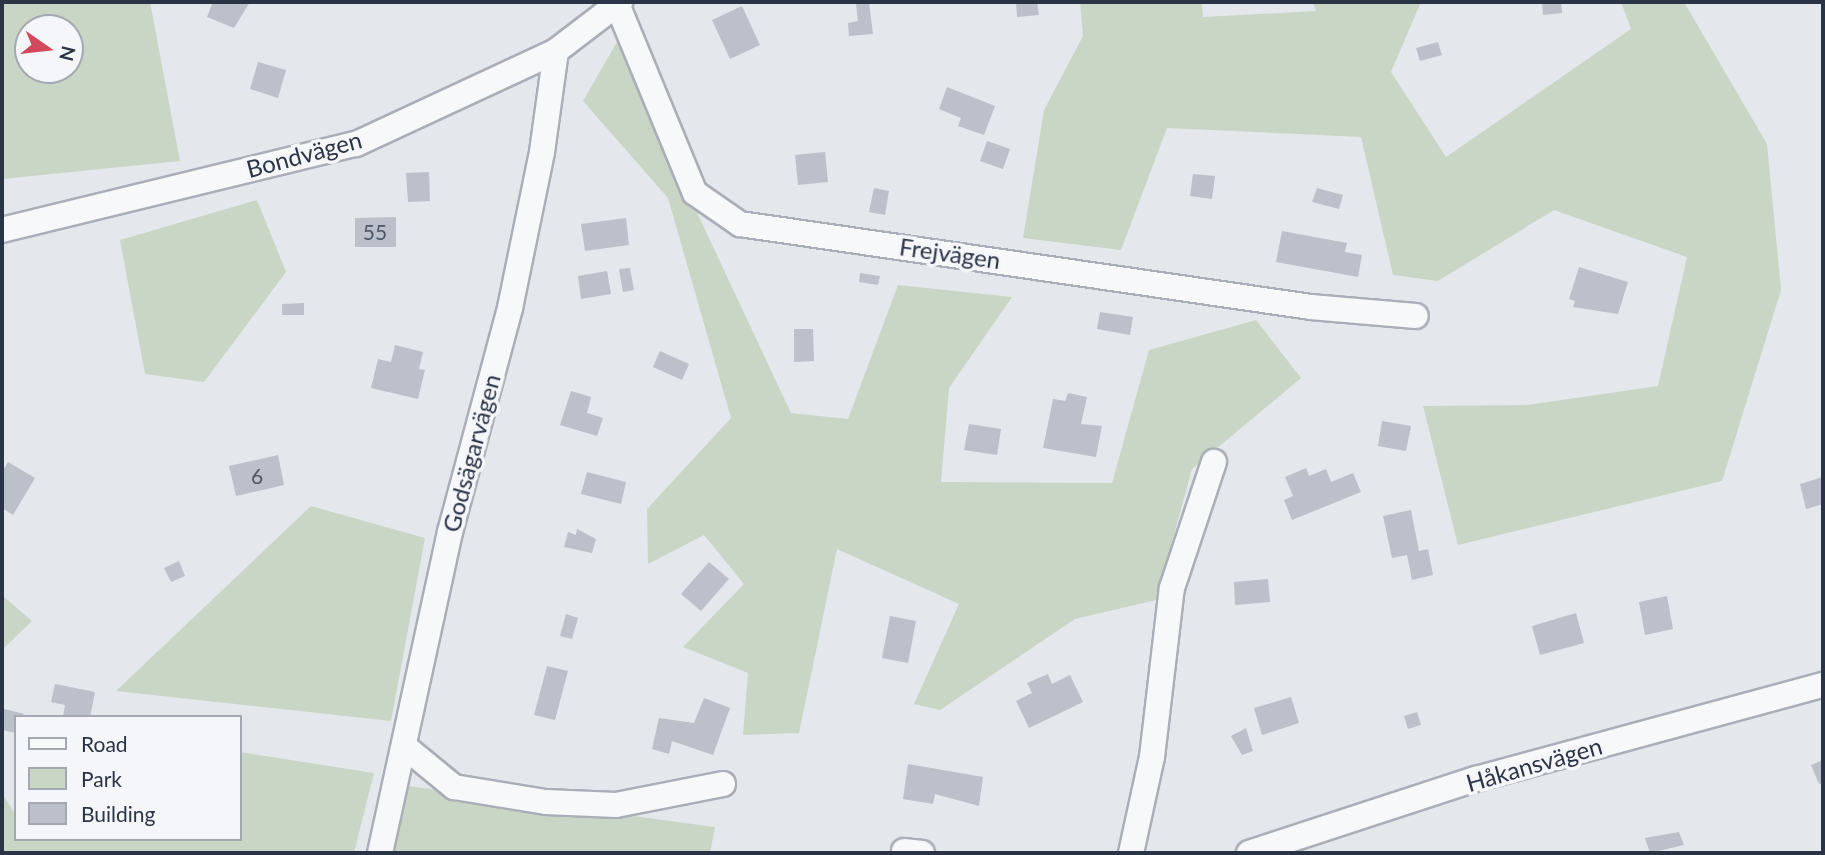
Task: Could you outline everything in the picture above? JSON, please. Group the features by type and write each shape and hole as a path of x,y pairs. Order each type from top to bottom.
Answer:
{"street":[{"name":"Bondvägen","path":"2,230 356,144 556,51 619,3"},
{"name":"Frejvägen","path":"619,3 695,193 740,224 1311,307 1416,316"},
{"name":"Godsägarvägen","path":"380,853 452,524 510,308 542,152 556,51"},
{"path":"1131,853 1152,757 1172,588 1214,463"},
{"name":"Håkansvägen","path":"1249,853 1476,779 1823,685"},
{"path":"404,746 454,787 546,802 616,804 723,784"}],"green space":[{"path":"2,2 150,2 180,161 2,179"},
{"path":"1080,2 1202,2 1203,17 1316,11 1313,2 1421,2 1391,72 1446,157 1631,29 1621,2 1684,2 1767,144 1781,290 1722,481 1458,545 1423,406 1527,405 1658,386 1687,257 1554,210 1438,281 1393,275 1361,137 1167,128 1121,250 1023,238 1044,110 1083,36"},
{"path":"617,42 791,413 848,419 898,285 1012,297 949,388 941,482 1112,483 1149,350 1256,320 1301,378 1192,469 1156,600 1075,619 940,710 914,704 959,604 837,549 799,733 743,735 748,673 683,647 744,584 704,535 648,564 647,509 731,418 668,198 583,101"},
{"path":"257,200 286,272 204,382 145,374 120,240"},
{"path":"311,506 425,538 391,721 116,691"},
{"path":"2,595 32,621 2,650"},
{"path":"242,752 374,773 354,853 2,853 2,793 14,813 14,841 242,841"},
{"path":"408,786 715,827 710,853 392,853"}],"building":[{"path":"213,2 250,2 234,28 207,17"},
{"path":"869,2 873,34 849,36 848,23 858,21 856,4"},
{"path":"1016,2 1037,2 1039,15 1017,17"},
{"path":"1542,2 1561,2 1562,13 1543,15"},
{"path":"742,6 760,45 730,59 712,20"},
{"path":"1438,42 1442,55 1420,61 1416,48"},
{"path":"258,62 286,70 278,98 250,89"},
{"path":"947,87 995,106 984,135 958,126 961,118 939,109"},
{"path":"987,141 1010,149 1003,169 980,161"},
{"path":"825,152 828,182 798,185 795,155"},
{"path":"429,172 430,201 408,202 406,173"},
{"path":"1193,174 1215,176 1212,199 1190,196"},
{"path":"874,188 889,191 885,215 869,212"},
{"path":"1317,188 1343,195 1339,209 1312,202"},
{"path":"396,217 396,247 355,247 355,218"},
{"path":"626,218 629,245 585,251 581,224"},
{"path":"1282,231 1347,243 1345,252 1362,255 1358,277 1276,262"},
{"path":"1579,267 1628,282 1618,314 1573,307 1575,301 1569,299"},
{"path":"630,268 634,290 623,292 619,269"},
{"path":"607,271 611,294 581,299 578,276"},
{"path":"860,273 880,276 878,285 859,282"},
{"path":"304,303 304,315 282,315 282,304"},
{"path":"1100,312 1133,317 1130,335 1097,329"},
{"path":"794,329 813,329 814,361 794,362"},
{"path":"395,345 423,352 419,369 425,370 418,399 371,388 378,359 391,362"},
{"path":"660,351 689,364 682,380 653,367"},
{"path":"571,391 591,397 587,413 603,418 597,436 560,425"},
{"path":"1068,393 1087,397 1081,424 1102,426 1096,457 1043,448 1053,399 1065,401"},
{"path":"1382,421 1411,426 1406,451 1378,446"},
{"path":"969,424 1001,429 997,455 964,450"},
{"path":"278,455 284,485 236,496 229,466"},
{"path":"8,462 35,478 13,515 2,508 2,472"},
{"path":"1306,468 1309,476 1326,469 1331,482 1353,473 1361,492 1292,520 1284,500 1293,496 1285,477"},
{"path":"587,472 626,482 621,504 581,494"},
{"path":"1823,477 1823,504 1806,509 1800,484"},
{"path":"1411,510 1419,551 1428,549 1433,575 1412,580 1407,555 1392,558 1383,516"},
{"path":"577,529 596,539 592,553 564,547 568,532 576,535"},
{"path":"179,561 185,576 171,582 164,568"},
{"path":"709,562 729,579 701,611 681,594"},
{"path":"1268,579 1270,602 1235,605 1234,582"},
{"path":"1667,596 1673,629 1645,635 1639,602"},
{"path":"1576,613 1584,643 1540,655 1532,626"},
{"path":"566,614 578,618 572,639 560,636"},
{"path":"890,616 916,621 908,663 882,658"},
{"path":"547,666 568,671 555,720 534,715"},
{"path":"1048,674 1052,684 1070,675 1083,702 1029,728 1016,701 1032,693 1027,683"},
{"path":"55,684 95,692 90,715 63,715 65,705 51,702"},
{"path":"1291,697 1299,723 1262,735 1254,708"},
{"path":"704,698 730,708 713,755 672,741 669,754 652,749 659,718 694,723"},
{"path":"4,709 25,714 14,715 14,733 2,730"},
{"path":"1417,712 1421,725 1408,729 1404,716"},
{"path":"1246,728 1253,751 1242,755 1231,736"},
{"path":"1823,760 1823,783 1819,784 1811,765"},
{"path":"908,764 983,777 979,806 935,794 933,804 903,799"},
{"path":"1679,832 1684,845 1650,853 1645,838"}]}
